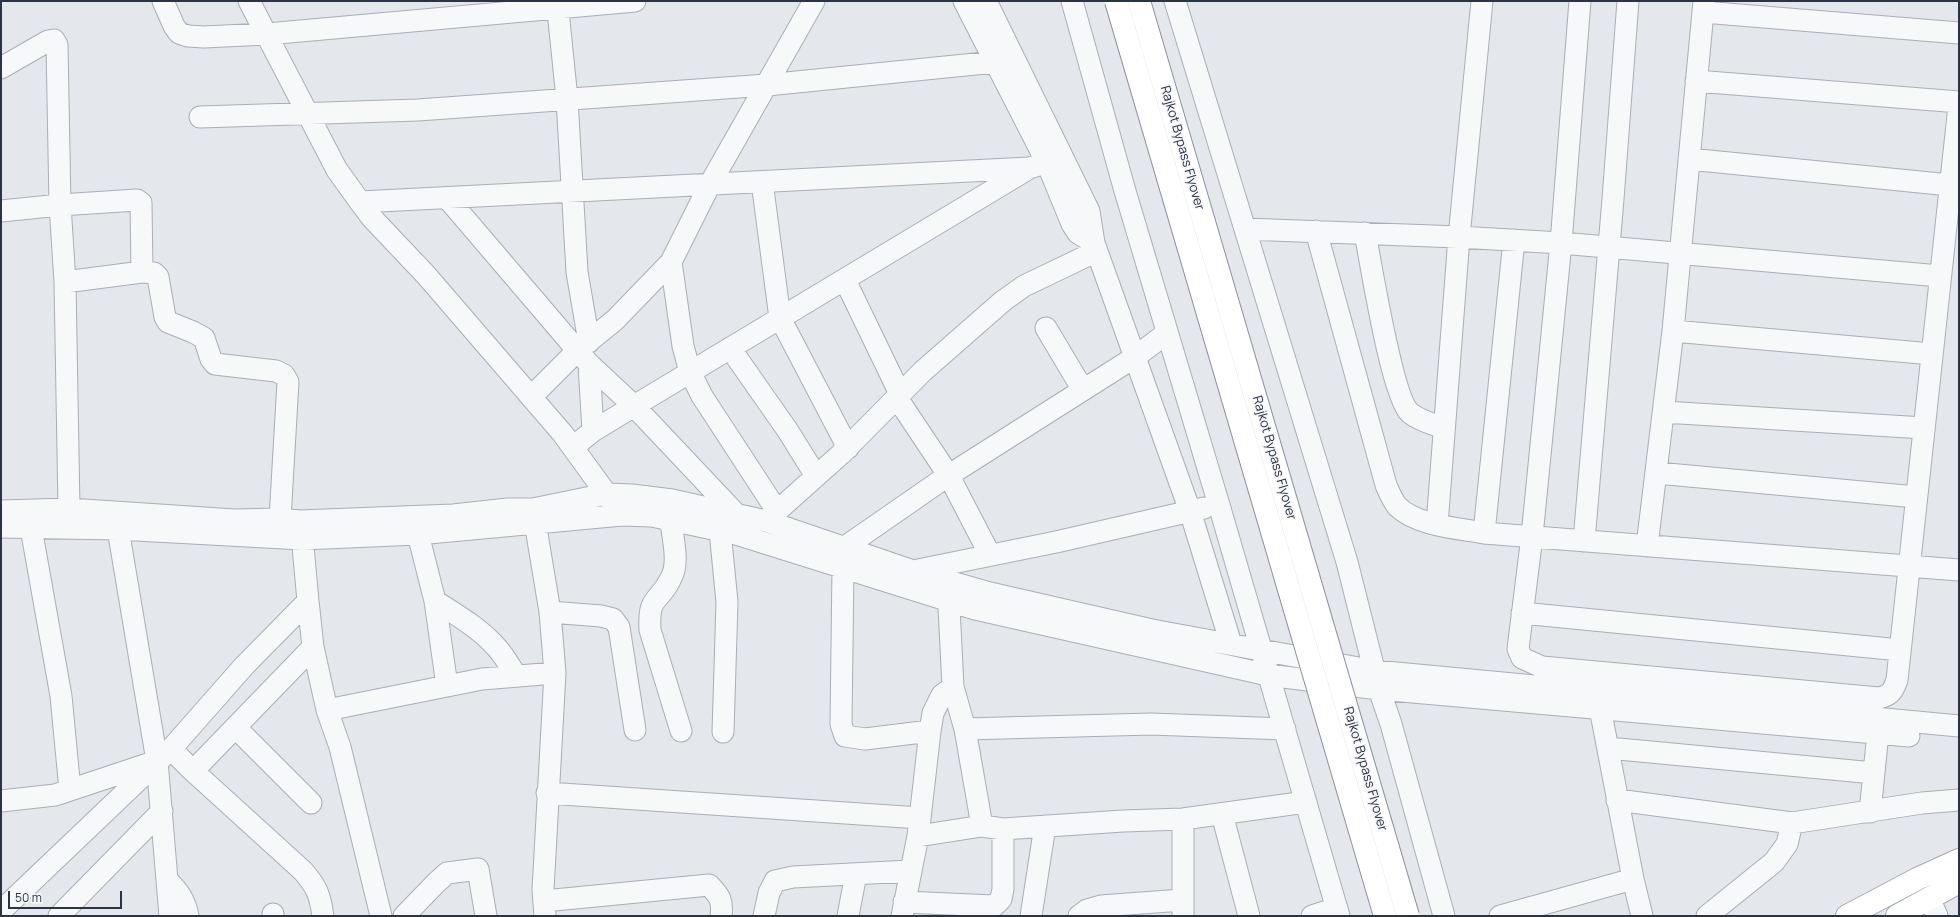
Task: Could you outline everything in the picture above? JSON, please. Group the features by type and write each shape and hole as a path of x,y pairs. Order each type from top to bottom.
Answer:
{"main road":[{"name":"Rajkot Bypass Flyover","path":"1116,1 1385,916"},
{"name":"Rajkot Bypass Flyover","path":"1139,1 1408,916"},
{"path":"1847,916 1917,879 1959,860"},
{"path":"1898,916 1933,907 1959,882"}],"street":[{"path":"164,1 174,26 179,33 188,36 267,34 558,4 635,1"},
{"path":"249,1 337,170 360,202 372,218 426,275 573,447 622,515"},
{"path":"531,398 585,352 671,262 710,184 814,1"},
{"path":"964,1 1004,59"},
{"path":"986,1 1004,59 1074,228 1096,247 1190,512 1231,644"},
{"path":"1072,1 1124,191 1219,505 1338,912 1312,916"},
{"path":"1175,1 1346,562 1377,680 1444,916"},
{"path":"1437,525 1459,236 1482,1"},
{"path":"1580,1 1561,243 1532,536 1518,649 1522,658 1542,667 1879,698 1888,695 1894,690 1897,680 1959,106"},
{"path":"1584,541 1628,1"},
{"path":"558,4 567,99 577,272 593,431"},
{"path":"1647,546 1673,331 1703,6 1959,33"},
{"path":"1,68 48,41 54,40 57,46 60,205 65,282 69,509"},
{"path":"200,117 418,110 767,85 1004,59"},
{"path":"1696,81 1959,102"},
{"path":"1689,159 1950,185"},
{"path":"360,202 448,199 762,182 1046,163"},
{"path":"573,447 593,431 690,372 1046,163"},
{"path":"762,182 780,318 848,448"},
{"path":"448,199 634,406 735,513"},
{"path":"1,211 60,205 137,200 141,203 142,272"},
{"path":"1245,229 1459,236 1561,243 1940,276"},
{"path":"1316,231 1386,485 1398,507 1412,516 1437,525 1484,533 1909,568 1959,570"},
{"path":"1365,233 1393,374 1401,400 1410,413 1422,420 1444,428"},
{"path":"1484,533 1514,240"},
{"path":"772,516 848,448 924,371 1008,297 1024,286 1096,247"},
{"path":"671,262 683,346 690,372 702,396 772,516"},
{"path":"65,282 142,272 154,273 158,277 165,317 168,322 204,338 211,359 215,364 276,371 284,375 288,382 288,392 280,518"},
{"path":"845,280 898,396 949,476 990,555"},
{"path":"1046,328 1083,390"},
{"path":"1673,331 1932,354"},
{"path":"845,547 949,476 1135,357 1167,332"},
{"path":"730,348 788,431 816,476"},
{"path":"1664,412 1924,428"},
{"path":"1657,473 1916,497"},
{"path":"534,516 606,494 632,495 672,500 735,513 772,516 845,547 913,571 990,593 1152,630 1261,650 1377,680 1600,708 1959,740"},
{"path":"913,571 1219,505"},
{"path":"1,511 69,509 117,521 418,534 455,523"},
{"path":"1,527 31,528 117,521 280,518 301,530 455,523 534,516 652,516 736,534 950,602 1002,616 1268,675 1377,680 1959,726"},
{"path":"534,516 550,612 555,673 547,793 544,908 709,886 719,895 722,903 721,916"},
{"path":"671,520 675,566 672,578 652,604 649,616 650,630 680,731"},
{"path":"117,521 164,755 162,811 170,916"},
{"path":"31,528 61,696 70,790"},
{"path":"301,530 313,647 327,710 340,747 381,916"},
{"path":"720,531 727,602 723,732"},
{"path":"418,534 436,601 447,686"},
{"path":"843,568 841,724 845,736 865,739 930,731"},
{"path":"947,580 950,602 953,687 993,828 1003,889 1001,899 994,906 903,909 919,827 930,731 937,704 942,695 953,687"},
{"path":"1,911 164,755 244,666 308,601"},
{"path":"436,601 462,618 484,636 498,650 516,675"},
{"path":"550,612 601,616 613,619 619,627 635,730"},
{"path":"1522,613 1900,650"},
{"path":"193,771 313,647"},
{"path":"327,710 482,678 555,673"},
{"path":"1600,708 1633,879 1642,916"},
{"path":"965,729 1151,724 1285,729"},
{"path":"236,728 311,803"},
{"path":"1870,812 1878,733"},
{"path":"1608,748 1874,772"},
{"path":"1,801 55,795 164,755 193,771 303,871 315,885 320,897 323,916"},
{"path":"547,793 919,827 993,828 1123,820 1183,819 1306,802"},
{"path":"1618,800 1792,823 1922,803 1959,800"},
{"path":"59,916 162,811"},
{"path":"1222,814 1249,916"},
{"path":"1079,916 1087,910 1101,906 1183,908 1183,819"},
{"path":"1707,916 1774,862 1787,844 1792,823"},
{"path":"1031,916 1045,826"},
{"path":"404,916 436,883 448,873 478,869 486,916"},
{"path":"764,916 769,893 775,881 793,877 910,871"},
{"path":"848,916 856,874"},
{"path":"1500,916 1633,879"},
{"path":"167,880 184,899 188,916"}]}
